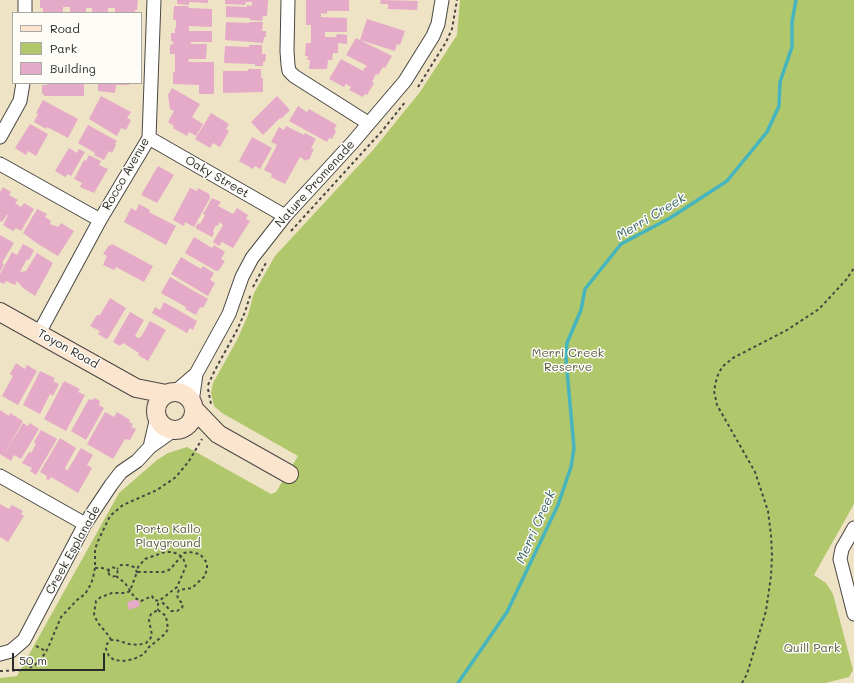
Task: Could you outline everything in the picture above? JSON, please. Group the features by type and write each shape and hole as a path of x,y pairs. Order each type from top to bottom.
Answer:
{"street":[{"path":"25,0 25,12"},
{"name":"Rocco Avenue","path":"39,333 100,220 149,138 154,0"},
{"path":"288,0 287,55 290,71 294,76 368,123"},
{"name":"Nature Promenade","path":"193,406 196,374 229,314 242,277 252,258 285,216 405,81 433,36 438,24 442,0"},
{"path":"0,138 20,101 23,84"},
{"name":"Oaky Street","path":"149,138 285,216"},
{"path":"0,164 100,220"},
{"name":"Toyon Road","path":"0,312 136,388 170,393"},
{"name":"Nature Promenade","path":"170,393 196,374"},
{"name":"Toyon Road","path":"136,388 156,415"},
{"path":"150,447 158,402 170,393 185,394 210,433"},
{"path":"178,429 192,420 193,406"},
{"path":"156,415 163,426 210,433 288,474"},
{"name":"Creek Esplanade","path":"0,654 11,651 24,640 85,524 121,472 137,461 150,447 178,429"},
{"path":"0,476 85,524"},
{"path":"854,528 842,548 840,559 854,614"}],"path":[{"path":"414,91 446,42 452,29 457,0"},
{"path":"288,234 382,131 410,96"},
{"path":"0,671 25,670 35,665 48,648 61,617 77,600 85,594 94,578 96,545 110,516 123,505 157,490 176,477 210,433 218,411 211,404 208,395 209,383 237,330 245,312 253,287 270,257"},
{"path":"742,683 747,674 766,611 771,576 771,535 768,511 755,472 717,405 714,391 717,377 722,368 733,358 782,334 819,309 846,280 854,268"},
{"path":"111,640 98,624 94,614 96,602 101,597 112,593 126,593 130,591 138,567 145,560 158,553 172,552 183,558 186,566 177,587 159,601 158,610"},
{"path":"137,572 163,572 173,566 184,553 189,552 200,554 207,563 208,568 205,576 192,588 179,590"},
{"path":"95,568 109,570 113,568 117,569 121,565 127,565 134,567 137,572"},
{"path":"116,576 118,573 117,569"},
{"path":"109,570 110,576 116,576 125,583 135,598 141,601 152,596 154,600 159,601"},
{"path":"158,604 163,603 171,611 177,611 182,608 183,604 178,599 177,594 179,590"},
{"path":"158,610 166,616 168,629 165,634 140,657 123,661 114,660 106,649 106,645 111,640 133,645 146,643 152,635 149,620 151,614 158,610"}],"green space":[{"name":"Merri Creek Reserve","path":"460,0 854,0 854,504 814,575 826,583 833,594 853,670 849,677 825,683 0,683 0,678 17,676 119,493 157,460 168,453 187,447 271,494 276,492 298,456 222,413 214,406 211,393 213,383 237,340 248,315 254,293 275,256 373,150 420,92 457,35"}],"building":[{"path":"40,0 138,0 137,10 135,10 135,12 115,12 115,8 108,8 108,12 92,12 92,8 86,8 86,12 70,12 70,7 63,7 63,12 43,12 43,8 40,8"},
{"path":"177,0 208,0 208,3 189,2 189,5 177,4"},
{"path":"225,0 268,0 267,16 263,16 262,21 250,20 250,18 226,17 226,6 247,7 247,5 252,6 252,2 246,2 245,5 225,4"},
{"path":"306,0 349,0 349,11 327,11 327,14 321,13 321,17 347,18 347,32 325,32 325,37 336,37 337,34 347,35 347,44 338,43 338,53 333,53 332,60 328,60 327,69 309,69 310,60 307,60 308,56 305,56 306,43 311,43 311,25 306,25"},
{"path":"381,0 418,1 417,10 388,9 388,4 380,4"},
{"path":"174,6 212,9 212,27 189,26 189,31 212,31 212,42 191,42 191,44 207,44 206,59 188,59 189,62 214,62 214,94 199,94 199,85 173,84 175,54 170,54 170,45 173,44 173,41 171,41 171,33 175,33 176,28 176,20 173,20"},
{"path":"367,19 405,31 400,45 397,44 395,51 360,40"},
{"path":"226,22 263,22 262,31 266,31 266,37 264,37 263,43 225,40"},
{"path":"356,38 392,56 385,68 383,67 378,75 376,74 372,82 374,83 367,95 365,94 363,97 349,90 351,87 346,84 344,87 329,79 341,59 363,71 367,66 346,55"},
{"path":"249,45 262,45 262,54 266,54 263,66 255,66 255,64 224,63 225,46 249,47"},
{"path":"248,69 261,69 261,78 263,78 263,92 223,93 223,71 248,71"},
{"path":"84,84 84,96 44,96 44,94 42,94 42,85"},
{"path":"98,84 129,84 116,85 115,93 98,91"},
{"path":"172,88 200,104 192,117 203,124 196,136 189,132 187,136 173,128 174,126 168,122 174,111 170,109 168,95"},
{"path":"101,96 131,112 127,118 131,120 126,130 121,128 117,136 89,119"},
{"path":"277,96 290,110 263,135 251,122"},
{"path":"43,100 78,119 68,138 47,127 46,129 34,122 38,114 36,113"},
{"path":"298,106 307,112 309,109 337,125 334,129 336,131 332,139 329,138 327,142 289,121"},
{"path":"211,113 229,124 226,129 229,131 220,147 213,143 210,148 195,139"},
{"path":"30,124 48,134 36,156 28,151 26,155 15,148"},
{"path":"88,125 117,141 112,153 109,151 104,160 94,155 95,153 78,143"},
{"path":"286,126 316,139 311,148 314,149 309,160 307,159 306,161 300,157 285,184 271,177 272,174 264,170 277,145 271,142 279,127 284,130"},
{"path":"252,137 272,148 260,169 255,166 253,169 239,161"},
{"path":"69,148 77,153 79,149 85,152 71,176 68,174 65,177 55,171"},
{"path":"89,155 101,161 99,165 108,169 94,193 80,187 82,183 74,179 84,160 86,161"},
{"path":"158,166 174,175 157,203 141,195"},
{"path":"3,187 11,192 9,195 18,200 15,203 21,207 24,203 34,209 21,231 16,228 13,231 3,225 8,215 2,222 0,221 0,192"},
{"path":"190,188 197,191 198,188 209,194 210,198 194,227 185,222 184,226 173,220"},
{"path":"212,198 221,202 218,206 233,214 237,208 248,215 246,219 250,221 233,248 222,242 219,246 213,242 223,225 219,222 218,226 216,225 213,231 214,233 212,237 195,228 198,223 200,224 205,215 203,214"},
{"path":"139,204 150,210 149,212 176,226 166,245 124,222 131,208 136,211"},
{"path":"37,209 47,214 45,217 51,221 50,224 58,227 61,223 74,231 58,256 23,233"},
{"path":"0,235 14,243 2,263 4,264 0,272"},
{"path":"194,237 212,248 214,245 225,252 221,259 225,261 219,270 216,271 185,253"},
{"path":"23,244 34,250 20,272 26,271 37,253 53,263 35,296 23,288 17,281 15,285 6,281 4,284 0,282 0,274 12,252 17,255"},
{"path":"112,244 153,266 144,282 116,267 114,270 103,265 107,256 103,254 109,245 110,246"},
{"path":"181,257 201,269 203,266 214,273 210,280 215,283 208,296 171,274"},
{"path":"170,277 208,299 203,308 200,307 196,315 185,309 186,307 161,293"},
{"path":"110,298 126,308 106,339 98,334 100,331 90,326 97,315 100,315"},
{"path":"164,302 197,321 193,330 190,328 187,333 152,313 155,307 160,310"},
{"path":"130,312 144,320 135,336 138,338 141,337 150,321 166,330 148,361 138,355 139,353 123,343 120,346 113,342"},
{"path":"16,363 25,369 27,365 37,371 18,405 2,396 13,376 10,374"},
{"path":"40,371 55,378 53,381 59,384 53,396 50,394 40,414 23,405"},
{"path":"64,381 80,389 78,392 85,395 66,431 44,419"},
{"path":"95,398 100,401 99,405 104,408 86,440 71,431 89,399 92,400"},
{"path":"0,410 9,416 10,413 23,421 3,456 0,454"},
{"path":"105,412 114,417 117,412 130,420 129,422 133,424 131,427 136,429 130,440 125,439 113,459 87,444"},
{"path":"23,423 28,426 30,423 39,429 21,459 14,455 11,461 3,456"},
{"path":"41,430 57,439 36,475 30,471 32,468 22,463 29,452 31,453 36,444 34,442"},
{"path":"60,438 76,448 65,468 67,471 81,448 93,455 87,465 92,468 78,493 51,477 49,480 46,479 47,476 40,472"},
{"path":"0,504 9,509 12,505 23,511 21,514 24,516 8,542 0,537"},
{"path":"138,599 140,606 129,610 127,602"}],"waterway":[{"name":"Merri Creek","path":"458,683 507,612 558,505 571,467 574,448 566,359 567,343 581,310 585,289 621,244 670,218 727,181 767,132 779,106 780,82 792,47 792,22 796,0"}],"park label":[{"name":"Porto Kallo Playground","path":"168,536"},
{"name":"Quill Park","path":"812,648"}]}
